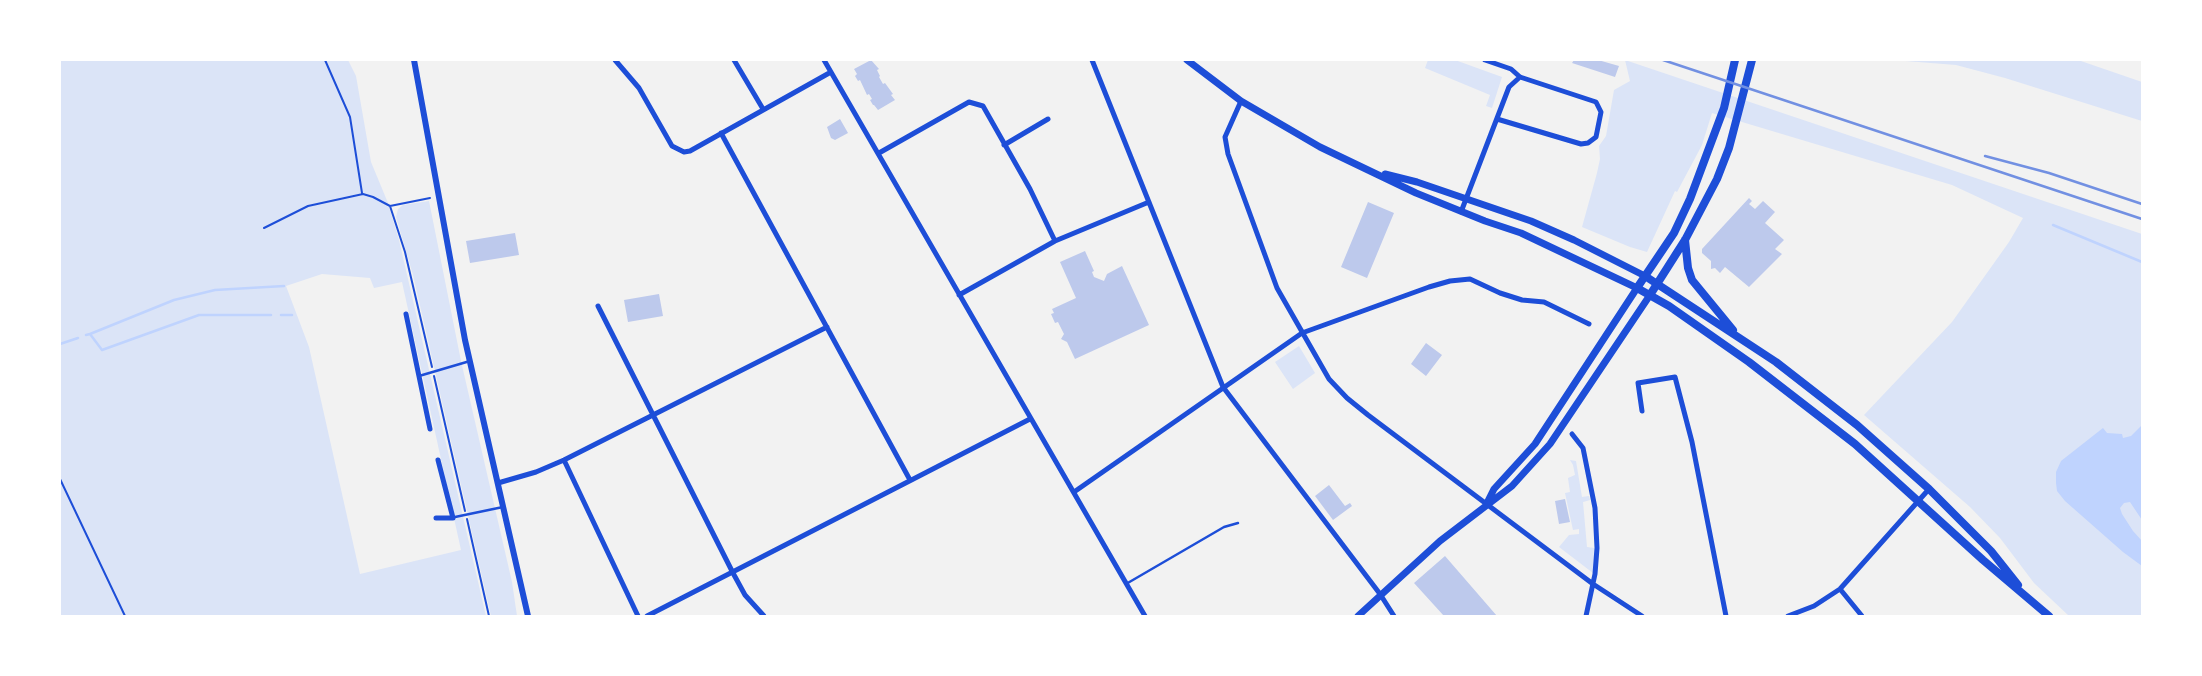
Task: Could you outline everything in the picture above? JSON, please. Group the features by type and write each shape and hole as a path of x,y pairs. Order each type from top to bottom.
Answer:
{"main road":[{"path":"1187,60 1241,101 1320,147 1461,212 1542,242 1637,288 1685,317 1749,362 1855,444 2049,617"},
{"path":"1487,503 1494,489 1535,444 1674,233 1711,148 1735,60"},
{"path":"1359,617 1380,594 1440,541 1512,486 1550,444 1685,240 1717,179 1729,148 1752,60"},
{"path":"1371,171 1466,198 1531,221 1574,240 1645,276 1735,334 1857,425 1929,489 1991,551 2028,599"},
{"path":"1685,240 1692,280 1735,334"}],"street":[{"path":"414,60 470,361 528,617"},
{"path":"615,60 634,82 672,146 677,150 690,151 831,72"},
{"path":"734,60 763,109"},
{"path":"824,60 1145,617"},
{"path":"1092,60 1223,387 1380,594 1394,617"},
{"path":"1485,60 1511,69 1520,77 1596,102 1601,112 1596,137 1581,144 1497,119"},
{"path":"1461,212 1509,86 1520,77"},
{"path":"1241,101 1225,137 1228,154 1277,288 1329,379 1347,398 1593,584 1643,617"},
{"path":"879,153 970,102 983,106 1030,189 1055,241"},
{"path":"1004,145 1048,119"},
{"path":"721,133 911,480"},
{"path":"959,295 1055,241 1149,202"},
{"path":"1074,492 1302,332 1440,284 1470,279 1511,297 1544,302 1589,324"},
{"path":"598,306 733,573 764,617"},
{"path":"406,314 430,429"},
{"path":"498,483 536,472 564,460 827,327"},
{"path":"1642,411 1637,383 1675,377 1692,442 1726,617"},
{"path":"647,617 1030,419"},
{"path":"1572,433 1583,448 1595,508 1597,548 1586,617"},
{"path":"436,517 453,518 438,460"},
{"path":"564,460 638,617"},
{"path":"1788,617 1814,606 1840,589 1929,489"},
{"path":"1840,589 1862,617"}],"lane":[{"path":"419,376 470,361"},
{"path":"453,518 503,507"},
{"path":"1126,584 1224,527 1238,523"}],"path":[{"path":"325,60 349,117 363,194"},
{"path":"264,228 308,206 363,194 390,206 438,197"},
{"path":"390,206 405,252 489,617"},
{"path":"60,479 125,617"}],"shaded area":[{"path":"60,60 348,60 356,76 371,162 388,203 399,240 486,616 60,616","holes":["322,274 370,278 374,288 402,282 461,550 360,574 309,347 286,286"]},
{"path":"1428,60 1455,60 1502,77 1492,108 1486,106 1490,95 1425,68"},
{"path":"1625,60 2142,234 2142,616 2069,616 2034,583 2000,538 1970,507 1864,415 1952,322 2023,218 1952,185 1712,113 1702,145 1677,192 1675,191 1647,252 1630,247 1582,227 1600,159 1599,146 1606,136 1614,90 1630,81"},
{"path":"1893,60 2078,60 2142,82 2142,121 1956,65"},
{"path":"429,201 461,361 512,582 517,616 491,616 413,275 396,217 398,209 403,205"},
{"path":"1299,346 1315,373 1293,389 1275,362"},
{"path":"1570,460 1576,461 1582,497 1589,496 1590,500 1583,502 1587,547 1594,548 1593,573 1559,547 1569,535 1579,534 1579,529 1573,530 1565,493 1570,492 1568,478 1575,475"}],"water":[{"path":"2142,425 2142,520 2130,502 2124,503 2120,508 2142,541 2142,566 2065,501 2057,491 2056,472 2061,461 2103,428 2107,433 2122,434 2123,438 2131,436"}],"building":[{"path":"871,60 879,69 879,77 895,100 878,110 855,76 857,74 854,69"},
{"path":"1574,60 1598,60 1619,66 1615,77 1572,63"},
{"path":"840,119 848,133 835,140 831,138 827,127"},
{"path":"1749,198 1752,201 1749,204 1755,209 1763,201 1775,212 1765,223 1784,240 1775,249 1782,254 1749,287 1725,267 1720,273 1715,268 1711,269 1711,261 1702,253 1702,249"},
{"path":"1368,202 1394,213 1367,278 1341,267"},
{"path":"515,233 519,255 470,263 466,241"},
{"path":"1085,251 1094,277 1104,281 1107,274 1122,266 1149,325 1075,359 1067,342 1061,339 1064,334 1051,314 1054,313 1052,309 1076,298 1060,262"},
{"path":"659,294 663,316 628,322 624,300"},
{"path":"1426,343 1442,355 1426,376 1411,364"},
{"path":"1329,485 1345,506 1350,503 1352,506 1333,520 1315,496"},
{"path":"1565,499 1570,522 1559,524 1555,501"},
{"path":"1445,556 1497,616 1444,616 1414,583"}],"waterway":[{"path":"2053,225 2142,262"},
{"path":"90,334 174,300 215,290 284,286"},
{"path":"86,335 90,334 102,350 199,315 271,315"},
{"path":"281,315 292,315"},
{"path":"60,344 78,338"}],"railway":[{"path":"1663,60 2142,219"},
{"path":"1985,156 2049,173 2142,204"}]}
